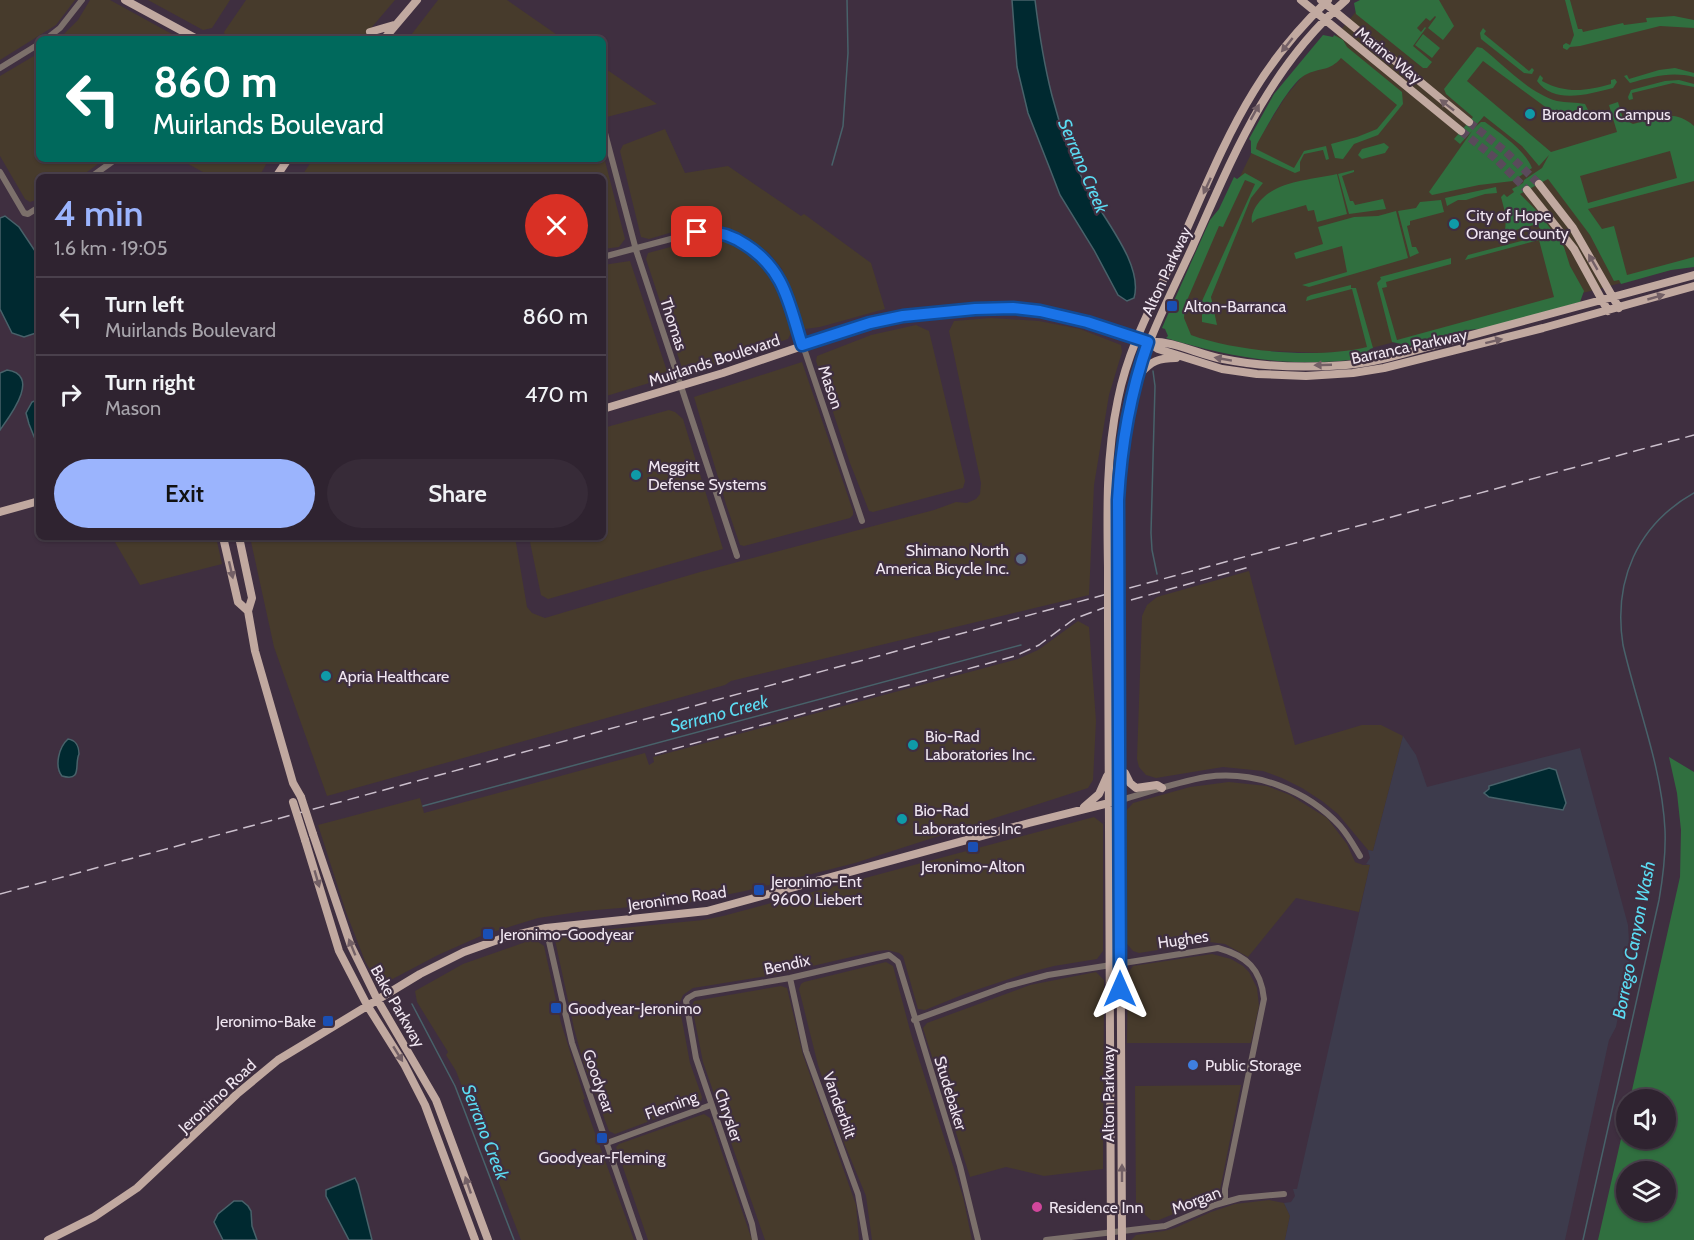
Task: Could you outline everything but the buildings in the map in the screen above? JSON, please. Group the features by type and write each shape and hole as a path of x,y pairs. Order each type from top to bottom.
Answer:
{"main road":[{"path":"125,0 191,36"},
{"path":"386,36 417,0"},
{"name":"Marine Way","path":"1301,0 1461,131"},
{"name":"Alton Parkway","path":"1122,1236 1118,566 1119,472 1127,417 1148,342 1256,111 1287,63 1325,19 1346,0"},
{"name":"Marine Way","path":"1325,1 1333,11 1469,122"},
{"name":"Alton Parkway","path":"1111,1236 1108,479 1112,430 1121,384 1137,339 1246,104 1284,48 1325,1"},
{"path":"370,32 396,24"},
{"path":"1539,184 1573,228 1619,308"},
{"path":"1527,190 1574,249 1608,311"},
{"name":"Barranca Parkway","path":"1148,342 1161,341 1204,355 1246,363 1295,366 1348,364 1489,331 1694,275"},
{"name":"Barranca Parkway","path":"1148,342 1158,349 1222,369 1257,374 1306,376 1353,373 1384,368 1608,311 1694,286"},
{"name":"Muirlands Boulevard","path":"606,408 870,323 903,316 1013,308 1040,311 1087,322 1148,342"},
{"path":"1136,379 1154,360 1183,358"},
{"path":"0,512 36,502"},
{"name":"Bake Parkway","path":"224,540 238,602 248,611"},
{"name":"Bake Parkway","path":"240,540 252,598 248,611 264,682 293,783 301,797 351,946 377,999 436,1100 488,1240"},
{"path":"1120,771 1125,773 1130,783 1136,788 1157,785 1162,788"},
{"path":"1081,809 1099,794 1108,772"},
{"name":"Bake Parkway","path":"293,783 293,802 339,951 367,1005 404,1064 424,1105 475,1240"},
{"name":"Jeronimo Road","path":"48,1240 86,1222 125,1197 268,1067 428,969 464,952 506,937 546,928 707,910 1121,800"}],"street":[{"path":"50,36 60,28 82,0"},
{"path":"0,68 36,46"},
{"name":"Thomas","path":"606,140 636,250 737,555"},
{"path":"95,174 112,162"},
{"path":"0,172 24,213 28,214 36,209"},
{"name":"Mason","path":"606,256 701,231 717,232 740,241 773,267 783,286 862,521"},
{"name":"Jeronimo Road","path":"1121,800 1206,777 1225,776 1252,779 1281,786 1300,795 1340,826 1360,856"},
{"name":"Goodyear","path":"546,928 568,1031 640,1240"},
{"name":"Hughes","path":"914,1020 1035,978 1120,962 1218,948 1239,956 1250,964 1258,975 1263,986 1264,999 1263,1014 1225,1188 1225,1202"},
{"name":"Bendix","path":"688,998 695,994 790,978 885,956 892,957"},
{"name":"Studebaker","path":"892,957 898,962 960,1166 978,1240"},
{"name":"Vanderbilt","path":"790,978 806,1051 858,1194 866,1240"},
{"name":"Chrysler","path":"688,998 685,1005 695,1056 752,1224 755,1240"},
{"name":"Fleming","path":"607,1143 711,1105"},
{"name":"Morgan","path":"1046,1240 1122,1236 1165,1226 1215,1204 1240,1197 1284,1194"}],"shaded area":[{"path":"0,0 75,0 56,25 0,60"},
{"path":"90,0 110,0 176,36 62,36 78,20"},
{"path":"148,0 230,0 212,28 203,30"},
{"path":"246,0 395,0 372,27 368,36 225,36 224,32"},
{"path":"438,0 507,0 559,36 410,36"},
{"path":"1012,0 1035,0 1046,72 1066,141 1086,186 1119,240 1133,270 1134,298 1127,301 1118,295 1094,250 1060,195 1028,113 1017,67"},
{"path":"1370,0 1694,0 1694,264 1360,351 1323,353 1240,350 1187,335 1178,301 1256,144 1286,96 1359,8"},
{"path":"36,55 36,162 101,162 84,174 36,174 36,200 30,202 25,199 0,156 0,76"},
{"path":"606,69 657,104 606,117"},
{"path":"665,129 685,173 728,166 801,216 804,214 871,263 885,309 805,329 782,269 769,253 745,236 730,229 709,225 693,226 649,239 641,237 620,151 623,145"},
{"path":"184,162 267,162 261,174 206,174"},
{"path":"311,162 605,162 625,239 619,247 606,249 606,174 303,174"},
{"path":"5,216 19,227 36,252 36,333 24,337 12,333 0,309 0,218"},
{"path":"700,239 730,243 741,249 770,274 792,331 788,339 690,373 682,368 646,259 648,253"},
{"path":"630,261 669,377 606,396 606,265"},
{"path":"991,318 1039,321 1080,329 1121,345 1122,352 1109,395 1094,485 1089,595 731,681 725,685 327,796 274,647 251,540 516,540 527,607 532,613 545,618 700,572 934,510 956,502 967,503 976,499 980,494 981,483 949,331 954,321"},
{"path":"916,325 929,331 965,481 963,488 873,512 869,511 850,463 816,361 817,356 871,335"},
{"path":"802,362 853,515 850,518 744,546 740,545 694,397"},
{"path":"7,370 17,373 22,380 23,388 15,407 0,430 0,373"},
{"path":"36,400 36,442 26,413 32,402"},
{"path":"669,410 683,419 723,549 548,599 541,595 530,540 606,540 606,427"},
{"path":"114,540 217,540 222,564 140,585"},
{"path":"1249,571 1295,745 1362,725 1381,725 1403,736 1373,851 1368,850 1338,814 1322,801 1302,788 1263,771 1223,767 1156,778 1146,775 1139,767 1137,759 1142,616 1147,605 1157,597"},
{"path":"1078,621 1089,627 1096,721 1093,780 1088,788 855,863 745,891 690,902 585,911 538,918 483,935 438,955 385,983 376,980 365,961 346,912 318,825 420,798 424,813 645,753 649,765 654,762 653,757 1018,659 1038,650"},
{"path":"1403,736 1416,755 1427,787 1580,748 1628,925 1630,958 1616,1027 1609,1040 1565,1240 1285,1240 1290,1216 1284,1203 1291,1202 1295,1196 1293,1189 1297,1189 1370,865 1366,864 1370,858 1368,850 1373,851"},
{"path":"68,739 77,744 79,754 73,777 62,776 58,767 60,752"},
{"path":"1549,768 1556,770 1566,803 1563,810 1489,797 1484,793 1489,786"},
{"path":"1229,782 1267,786 1290,795 1327,818 1347,844 1355,862 1370,865 1359,912 1296,898 1248,957 1225,944 1209,942 1139,953 1133,951 1127,944 1126,811 1133,803 1190,787"},
{"path":"1094,817 1103,824 1103,951 1097,959 1027,973 925,1010 918,1009 903,956 887,950 774,975 693,988 683,995 679,1004 690,1063 702,1097 701,1102 615,1134 609,1131 583,1061 574,1028 555,940 561,934 723,916"},
{"path":"534,939 544,946 561,1023 585,1099 583,1100 634,1240 521,1240 456,1071 446,1055 448,1052 417,1002 415,991 463,964"},
{"path":"1212,954 1231,959 1243,966 1249,972 1257,988 1259,1006 1251,1043 1127,1043 1128,973 1133,966"},
{"path":"886,962 893,966 911,1034 963,1197 972,1240 872,1240 866,1196 845,1145 818,1065 799,989 804,982"},
{"path":"1096,972 1104,980 1103,1169 1044,1176 1006,1167 970,1177 923,1028 927,1023 1030,985"},
{"path":"781,986 787,988 803,1055 856,1205 859,1240 765,1240 703,1062 692,1006 694,1001"},
{"path":"1241,1085 1219,1195 1159,1220 1151,1220 1136,1207 1135,1086"},
{"path":"704,1114 710,1118 752,1240 648,1240 616,1147"},
{"path":"355,1178 372,1240 349,1240 326,1196 326,1190"},
{"path":"1269,1200 1284,1203 1290,1216 1285,1240 1131,1240 1136,1235 1175,1228 1235,1204"},
{"path":"234,1201 242,1201 251,1211 252,1226 257,1240 223,1240 214,1222 218,1214"}],"green space":[{"path":"1360,0 1439,0 1454,26 1443,40 1428,28 1435,16 1430,21 1426,18 1417,28 1421,32 1426,28 1413,46 1432,62 1427,68 1423,68 1356,14 1354,3"},
{"path":"1565,0 1570,0 1578,29 1582,29 1583,32 1623,23 1624,25 1647,22 1646,18 1674,16 1694,20 1694,28 1660,26 1570,47 1567,50 1563,48 1563,45 1566,43 1570,45 1574,35"},
{"path":"1483,28 1486,31 1484,34 1529,71 1532,68 1534,70 1532,74 1524,73 1481,39 1480,33"},
{"path":"1423,34 1440,48 1432,58 1415,45"},
{"path":"1323,35 1333,37 1334,35 1343,40 1347,47 1402,92 1403,104 1378,135 1354,144 1343,159 1335,158 1331,144 1377,129 1397,105 1341,58 1328,67 1305,75 1292,87 1272,117 1256,149 1294,168 1304,151 1326,146 1329,159 1326,160 1323,150 1304,154 1300,162 1300,171 1295,173 1251,153 1249,139 1274,94"},
{"path":"1477,47 1482,48 1537,92 1560,102 1585,104 1588,110 1559,117 1483,61 1467,81 1551,152 1617,132 1609,105 1618,102 1623,119 1633,124 1665,116 1687,120 1694,126 1694,181 1588,209 1602,229 1614,226 1627,275 1694,257 1694,267 1671,270 1621,284 1619,280 1614,281 1590,235 1548,179 1520,194 1539,213 1564,247 1570,266 1584,291 1580,302 1489,328 1467,330 1402,348 1401,344 1392,342 1377,283 1380,277 1451,258 1451,264 1386,282 1387,287 1382,288 1397,340 1554,297 1539,240 1465,260 1468,255 1544,235 1537,224 1505,233 1506,216 1501,197 1504,194 1507,197 1514,192 1512,189 1542,168 1549,155 1539,166 1522,146 1484,116 1473,129 1481,122 1485,122 1518,149 1532,168 1513,181 1479,185 1432,195 1429,192 1472,131 1460,144 1454,139 1473,117 1446,94 1444,89","holes":["1670,151 1677,178 1588,203 1580,176"]},
{"path":"1675,68 1694,73 1694,77 1669,75 1630,83 1624,76 1627,75 1629,79"},
{"path":"1540,75 1543,78 1542,81 1568,90 1585,90 1611,84 1611,80 1615,79 1617,82 1613,88 1572,96 1553,93 1544,88 1537,81"},
{"path":"1679,80 1694,84 1694,87 1673,83 1632,93 1633,99 1629,100 1631,90 1665,81"},
{"path":"1384,143 1389,147 1385,153 1362,159 1358,155 1362,149"},
{"path":"1354,170 1342,176 1350,201 1353,201 1355,205 1383,199 1386,209 1349,214 1338,174"},
{"path":"1245,173 1263,183 1251,198 1211,297 1217,325 1202,322 1202,301 1255,184 1245,180 1223,227 1219,226 1185,305 1184,318 1191,335 1231,346 1278,352 1325,353 1367,347 1352,289 1306,301 1311,295 1351,285 1351,288 1356,288 1373,348 1364,358 1314,362 1264,360 1215,351 1166,338 1168,336 1162,328 1210,220 1219,209 1234,177 1237,179"},
{"path":"1337,174 1347,214 1317,222 1314,210 1308,211 1306,205 1257,219 1252,223 1254,210 1261,200 1279,187"},
{"path":"1496,187 1497,193 1458,200 1447,206 1445,198"},
{"path":"1441,200 1444,212 1410,221 1410,225 1407,226 1412,247 1416,247 1419,253 1410,257 1398,211 1416,208 1420,202"},
{"path":"1396,211 1408,258 1309,287 1302,285 1347,272 1342,246 1296,259 1294,253 1323,244 1318,227 1354,217 1378,216"},
{"path":"1669,757 1694,772 1694,1240 1598,1240 1619,1149 1676,1149 1676,1089 1632,1089 1680,877 1681,830 1677,793"}],"waterway":[{"path":"832,165 843,126 848,53 847,0"},
{"name":"Serrano Creek","path":"1153,371 1155,386 1151,533 1157,574"},
{"name":"Borrego Canyon Wash","path":"1583,1240 1659,900 1665,857 1665,830 1659,783 1623,645 1622,599 1633,557 1644,538 1657,521 1694,493"},
{"name":"Serrano Creek","path":"423,806 1021,645"},
{"name":"Serrano Creek","path":"412,1004 455,1086 514,1240"}],"tunnel":[{"path":"1469,122 1505,151 1539,184"},
{"path":"1461,131 1495,158 1527,190"}],"railway":[{"path":"0,894 1694,435"},
{"path":"1131,600 1249,567"},
{"path":"655,754 1015,656 1039,645 1074,619 1111,605"}],"place":[{"name":"Broadcom Campus","path":"1530,114"},
{"name":"City of Hope Orange County","path":"1454,224"},
{"name":"Alton-Barranca","path":"1172,306"},
{"name":"Meggitt Defense Systems","path":"636,475"},
{"name":"Shimano North America Bicycle Inc.","path":"1021,559"},
{"name":"Apria Healthcare","path":"326,676"},
{"name":"Bio-Rad Laboratories Inc.","path":"913,745"},
{"name":"Bio-Rad Laboratories Inc","path":"902,819"},
{"name":"Jeronimo-Alton","path":"973,847"},
{"name":"Jeronimo-Ent 9600 Liebert","path":"759,890"},
{"name":"Jeronimo-Goodyear","path":"488,934"},
{"name":"Goodyear-Jeronimo","path":"556,1008"},
{"name":"Jeronimo-Bake","path":"328,1021"},
{"name":"Public Storage","path":"1193,1065"},
{"name":"Goodyear-Fleming","path":"602,1138"},
{"name":"Residence Inn","path":"1037,1207"}],"route":[{"path":"697,232 717,232 734,237 765,258 773,267 783,286 802,345 870,323 903,316 1013,308 1040,311 1087,322 1148,342 1127,417 1119,472 1120,989"}]}
